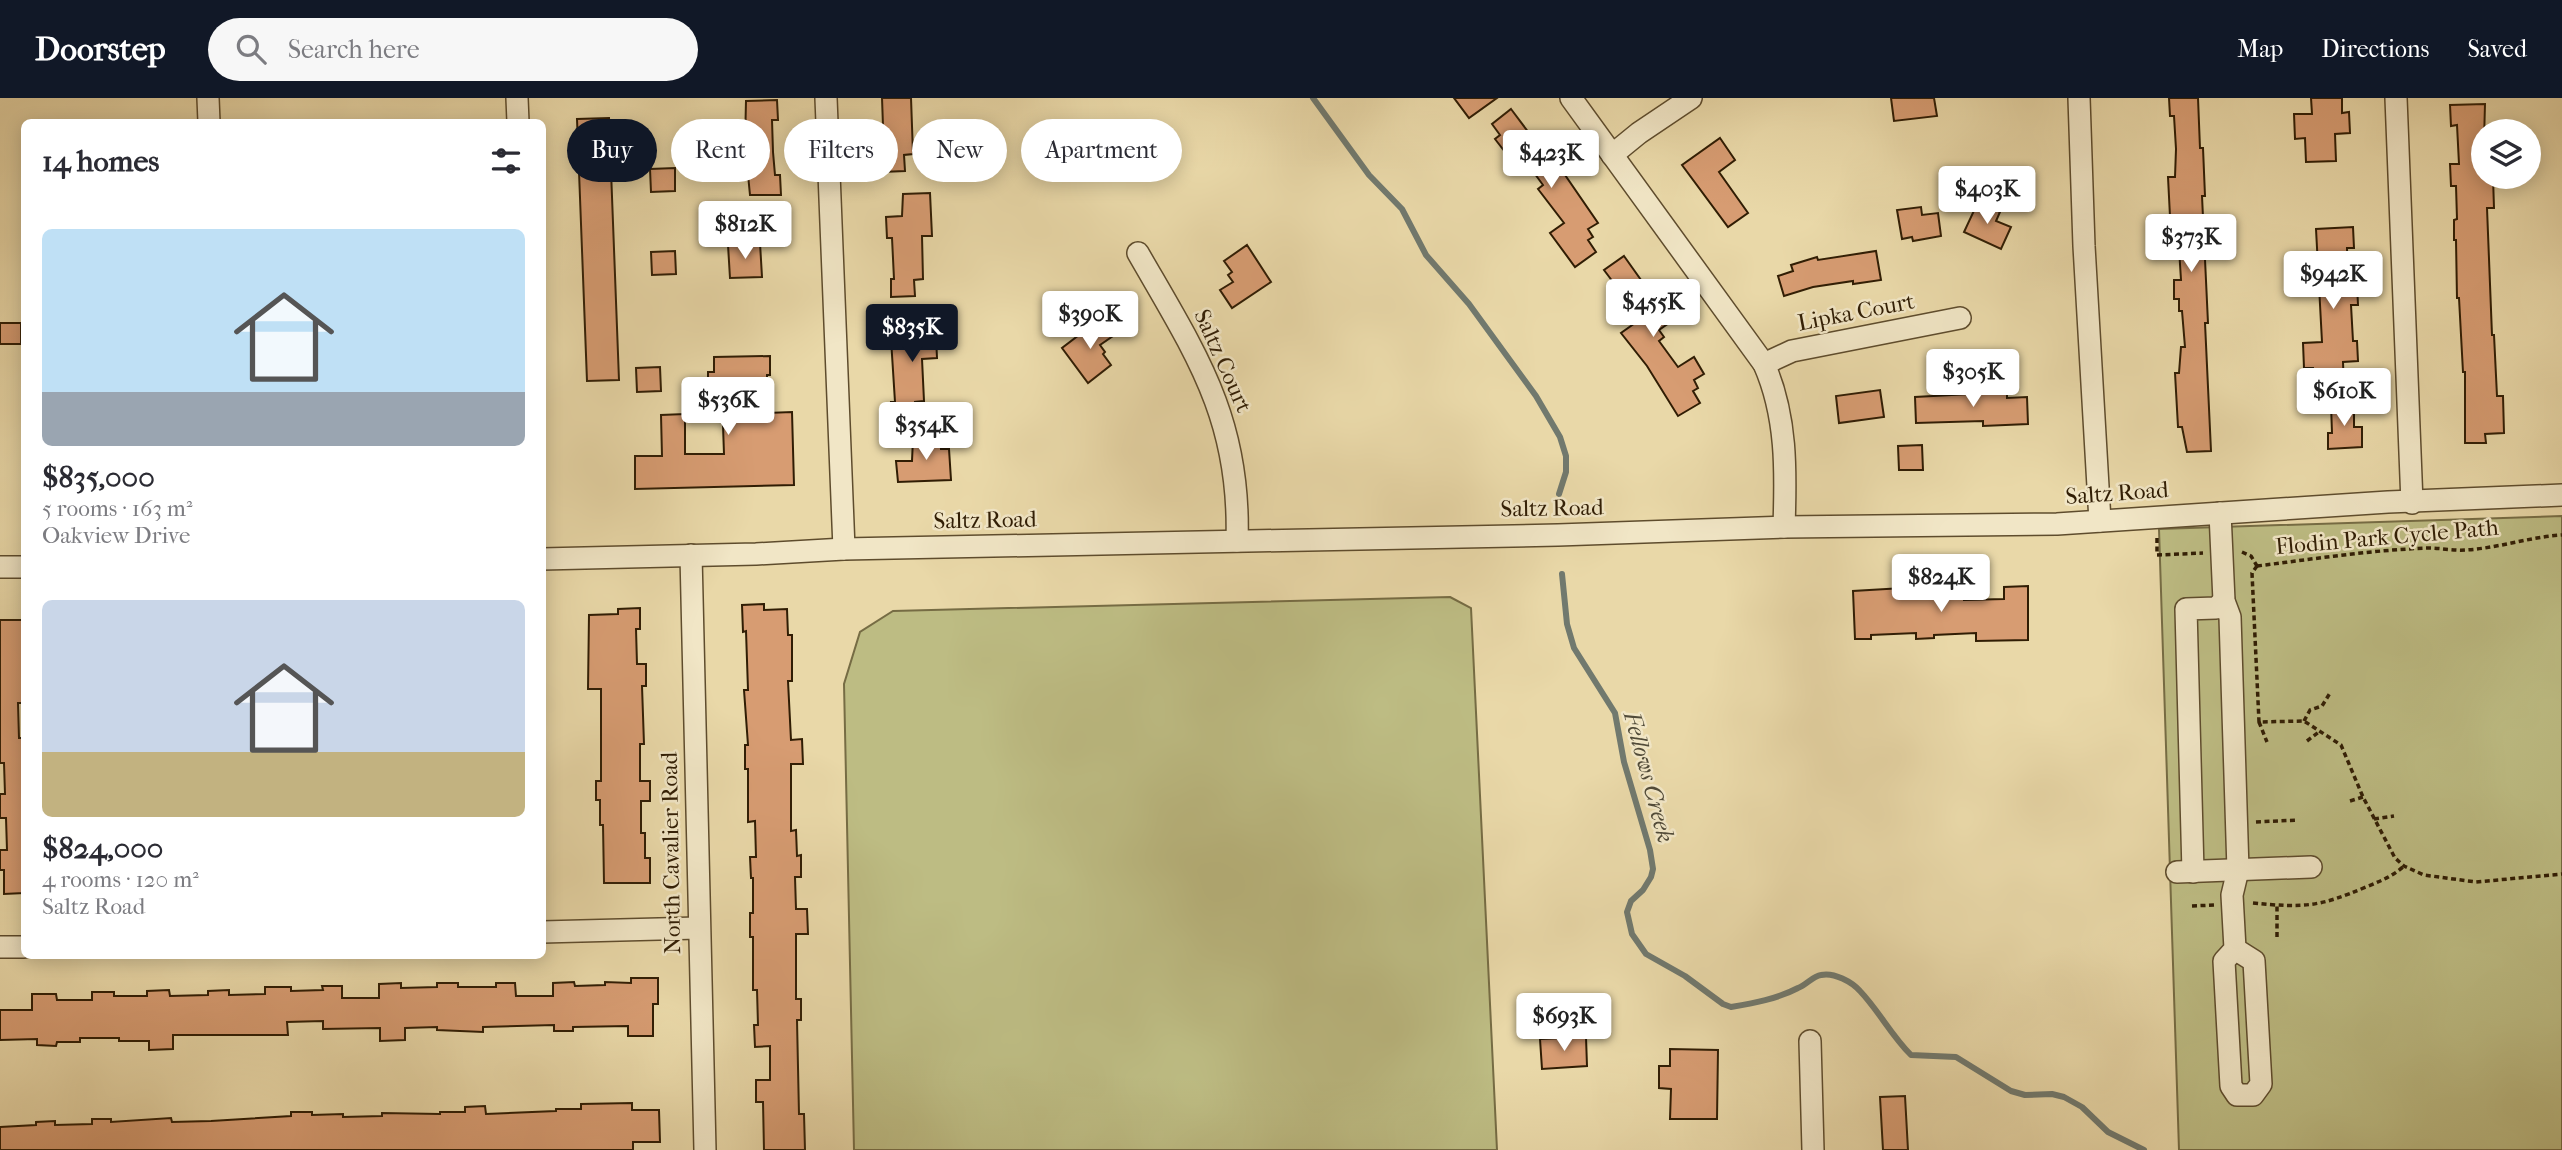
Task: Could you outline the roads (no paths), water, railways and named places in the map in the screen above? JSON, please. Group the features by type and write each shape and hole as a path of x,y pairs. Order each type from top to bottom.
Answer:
{"street":[{"path":"208,98 209,119"},
{"path":"517,98 518,119"},
{"path":"826,98 844,549"},
{"path":"1571,98 1764,364 1775,390 1782,423 1784,527"},
{"path":"1612,155 1691,98"},
{"path":"2079,98 2084,246 2100,521"},
{"path":"2396,98 2412,503"},
{"name":"Saltz Court","path":"1138,253 1198,360 1223,417 1236,477 1237,541"},
{"name":"Lipka Court","path":"1764,364 1792,351 1960,318"},
{"name":"Saltz Road","path":"546,559 844,549 1784,527 2057,524 2388,502 2562,495"},
{"path":"2220,513 2224,601 2230,617 2238,870 2232,904 2235,949 2224,961 2231,1086 2237,1095 2253,1095 2261,1084 2254,961 2235,949"},
{"name":"North Cavalier Road","path":"691,555 705,1150"},
{"path":"0,567 21,567"},
{"path":"2224,601 2216,608 2186,609 2185,872 2311,867"},
{"path":"546,932 698,929"},
{"path":"0,947 21,947"},
{"path":"1810,1041 1813,1150"}],"waterway":[{"name":"Fellows Creek","path":"1313,98 1369,175 1402,209 1426,255 1469,304 1536,396 1560,437 1566,456 1566,472 1559,494"},
{"name":"Fellows Creek","path":"1562,574 1567,624 1574,648 1615,713 1624,762 1650,850 1653,869 1651,877 1643,890 1631,901 1627,912 1632,934 1646,954 1731,1007 1782,995 1818,976 1826,974 1842,978 1860,991 1911,1055 1956,1057 2011,1091 2025,1095 2052,1094 2064,1097 2082,1107 2108,1132 2144,1150"}]}
